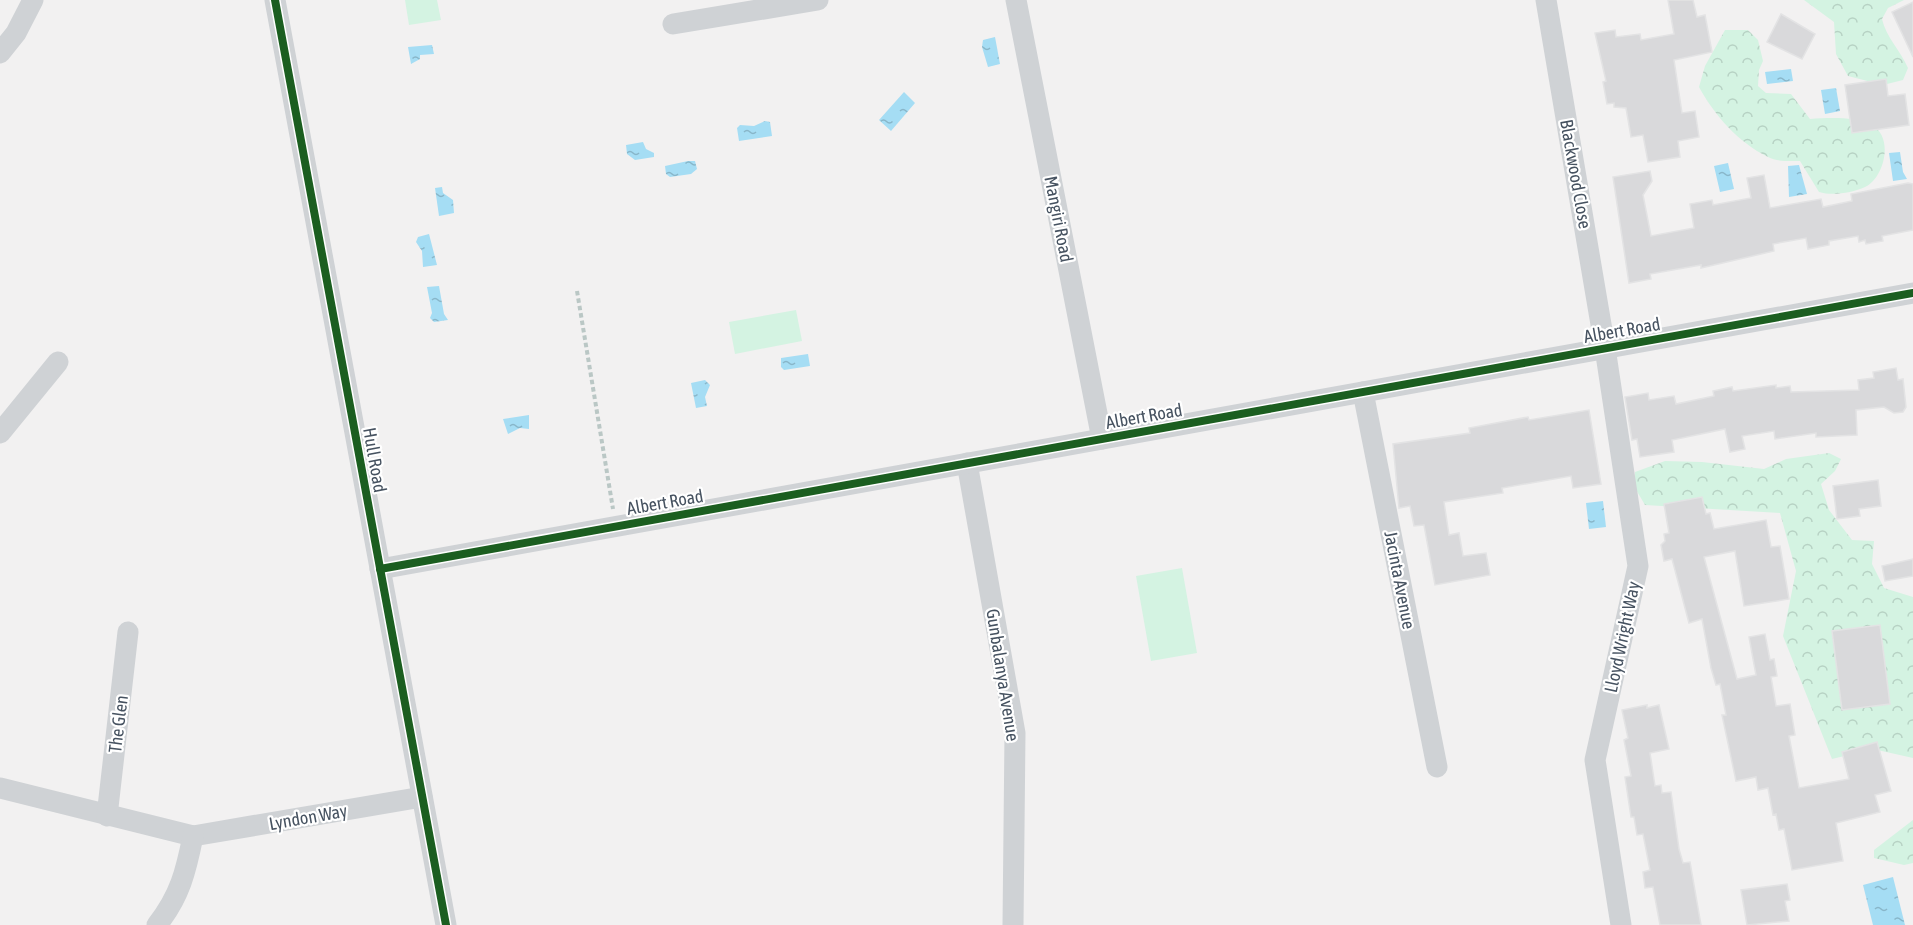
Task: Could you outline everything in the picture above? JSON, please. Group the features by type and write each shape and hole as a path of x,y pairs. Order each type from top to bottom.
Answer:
{"street":[{"path":"0,52 16,33 33,0"},
{"name":"Hull Road","path":"275,0 446,925"},
{"path":"673,24 818,0"},
{"name":"Mangiri Road","path":"1016,0 1102,439"},
{"name":"Blackwood Close","path":"1546,0 1605,348"},
{"name":"Albert Road","path":"380,568 1913,293"},
{"name":"Lloyd Wright Way","path":"1605,348 1638,566 1595,760 1620,925"},
{"path":"0,433 58,362"},
{"name":"Jacinta Avenue","path":"1363,392 1437,767"},
{"name":"Gunbalanya Avenue","path":"967,463 1015,733 1013,925"},
{"name":"The Glen","path":"107,816 128,632"},
{"name":"Lyndon Way","path":"0,788 193,836 422,797"},
{"path":"158,925 168,911 184,879 193,836"}],"path":[{"path":"577,291 615,526"}],"green space":[{"path":"405,0 437,0 441,20 409,25"},
{"path":"1804,0 1904,0 1888,8 1882,19 1908,68 1903,80 1883,85 1848,76 1836,54 1834,22"},
{"path":"1725,30 1748,30 1758,40 1763,61 1759,70 1758,86 1766,93 1791,94 1810,119 1857,120 1878,130 1885,147 1884,157 1882,167 1872,182 1865,187 1848,192 1830,194 1819,192 1800,161 1772,159 1747,144 1728,127 1712,108 1699,87 1705,66"},
{"path":"796,310 802,341 735,354 729,322"},
{"path":"1829,453 1841,459 1835,471 1821,484 1829,510 1852,540 1874,541 1872,564 1884,588 1913,597 1913,758 1873,749 1832,759 1783,636 1796,571 1780,513 1645,505 1635,488 1635,472 1665,461 1702,462 1764,469 1786,459"},
{"path":"1182,568 1197,653 1151,661 1136,576"},
{"path":"1913,820 1913,863 1904,865 1874,858 1874,850"}],"water":[{"path":"995,37 1000,64 988,67 982,47 983,40"},
{"path":"432,45 434,54 420,55 420,59 411,64 408,47"},
{"path":"1791,69 1793,81 1767,84 1765,72"},
{"path":"1836,88 1840,111 1825,114 1821,90"},
{"path":"904,92 915,103 891,131 879,120"},
{"path":"765,121 770,122 772,136 739,141 737,128 740,125 754,126"},
{"path":"643,142 646,149 654,153 654,157 635,160 627,154 626,145"},
{"path":"1900,152 1903,172 1907,179 1893,181 1889,153"},
{"path":"695,161 697,169 691,174 670,177 666,174 665,166"},
{"path":"1728,163 1734,189 1720,192 1714,166"},
{"path":"1799,165 1807,194 1789,197 1788,166"},
{"path":"442,187 443,193 453,200 454,213 439,216 435,188"},
{"path":"429,234 437,265 423,267 422,251 416,242 418,237"},
{"path":"439,286 444,314 448,320 434,322 430,318 432,313 427,287"},
{"path":"808,354 810,366 784,370 781,367 781,358"},
{"path":"705,380 710,385 705,397 707,406 696,408 691,383"},
{"path":"529,415 529,429 520,428 508,434 503,419"},
{"path":"1603,501 1606,527 1589,529 1586,503"},
{"path":"1893,877 1905,925 1873,925 1863,885"}],"building":[{"path":"1668,0 1693,0 1697,17 1705,15 1712,52 1674,60 1682,113 1695,111 1699,137 1678,141 1680,157 1648,162 1643,135 1631,137 1626,108 1614,107 1614,103 1607,104 1603,82 1606,81 1595,33 1615,30 1616,37 1640,34 1641,40 1674,34"},
{"path":"1913,2 1913,57 1892,12"},
{"path":"1781,14 1815,34 1802,59 1767,42"},
{"path":"1886,79 1888,96 1905,94 1909,125 1852,133 1845,85"},
{"path":"1650,171 1652,181 1643,195 1651,236 1694,228 1690,204 1712,200 1713,205 1751,198 1747,178 1764,175 1770,208 1821,199 1823,207 1852,201 1851,194 1913,184 1913,230 1882,236 1883,241 1866,244 1865,240 1859,242 1858,236 1829,241 1829,245 1808,249 1806,238 1773,244 1774,251 1701,268 1701,265 1650,274 1651,279 1629,283 1613,177"},
{"path":"1896,368 1898,380 1903,379 1906,407 1903,412 1894,413 1884,407 1856,410 1857,435 1816,437 1816,433 1775,439 1774,431 1742,436 1745,449 1730,452 1725,429 1672,440 1674,452 1640,457 1637,439 1632,440 1625,397 1648,393 1649,400 1674,396 1676,404 1714,396 1713,391 1732,387 1733,391 1776,385 1776,388 1790,386 1791,392 1859,390 1858,380 1874,378 1873,372"},
{"path":"1589,410 1601,484 1573,488 1571,476 1502,488 1503,493 1444,502 1449,535 1459,533 1463,556 1486,553 1490,575 1435,585 1424,525 1414,526 1410,506 1399,508 1393,444 1470,433 1469,428 1528,417 1529,420"},
{"path":"1878,480 1881,506 1859,509 1860,516 1837,519 1833,486"},
{"path":"1702,497 1706,514 1710,513 1714,529 1766,520 1771,547 1780,546 1789,599 1744,606 1735,551 1704,557 1737,679 1756,675 1749,637 1765,634 1770,660 1774,659 1777,676 1771,677 1776,706 1790,704 1795,735 1789,736 1799,788 1849,779 1842,752 1877,742 1891,791 1875,795 1880,812 1836,823 1843,861 1792,870 1784,829 1779,830 1776,814 1773,815 1768,788 1758,790 1756,777 1736,781 1722,715 1726,715 1720,684 1716,685 1711,668 1702,619 1689,623 1672,559 1664,561 1661,545 1665,541 1664,534 1669,533 1664,504"},
{"path":"1913,559 1913,576 1885,581 1882,566"},
{"path":"1880,625 1890,704 1842,710 1832,631"},
{"path":"1647,705 1647,708 1659,705 1669,749 1650,753 1655,786 1661,785 1662,793 1671,792 1679,849 1683,863 1690,862 1701,925 1660,925 1653,887 1645,888 1643,872 1650,870 1643,834 1637,835 1634,817 1631,817 1625,777 1631,776 1624,740 1628,738 1622,710"},
{"path":"1787,884 1790,900 1785,901 1789,921 1747,925 1741,890"}],"cycle path":[{"path":"275,0 446,925"},
{"path":"380,569 1913,293"}]}
